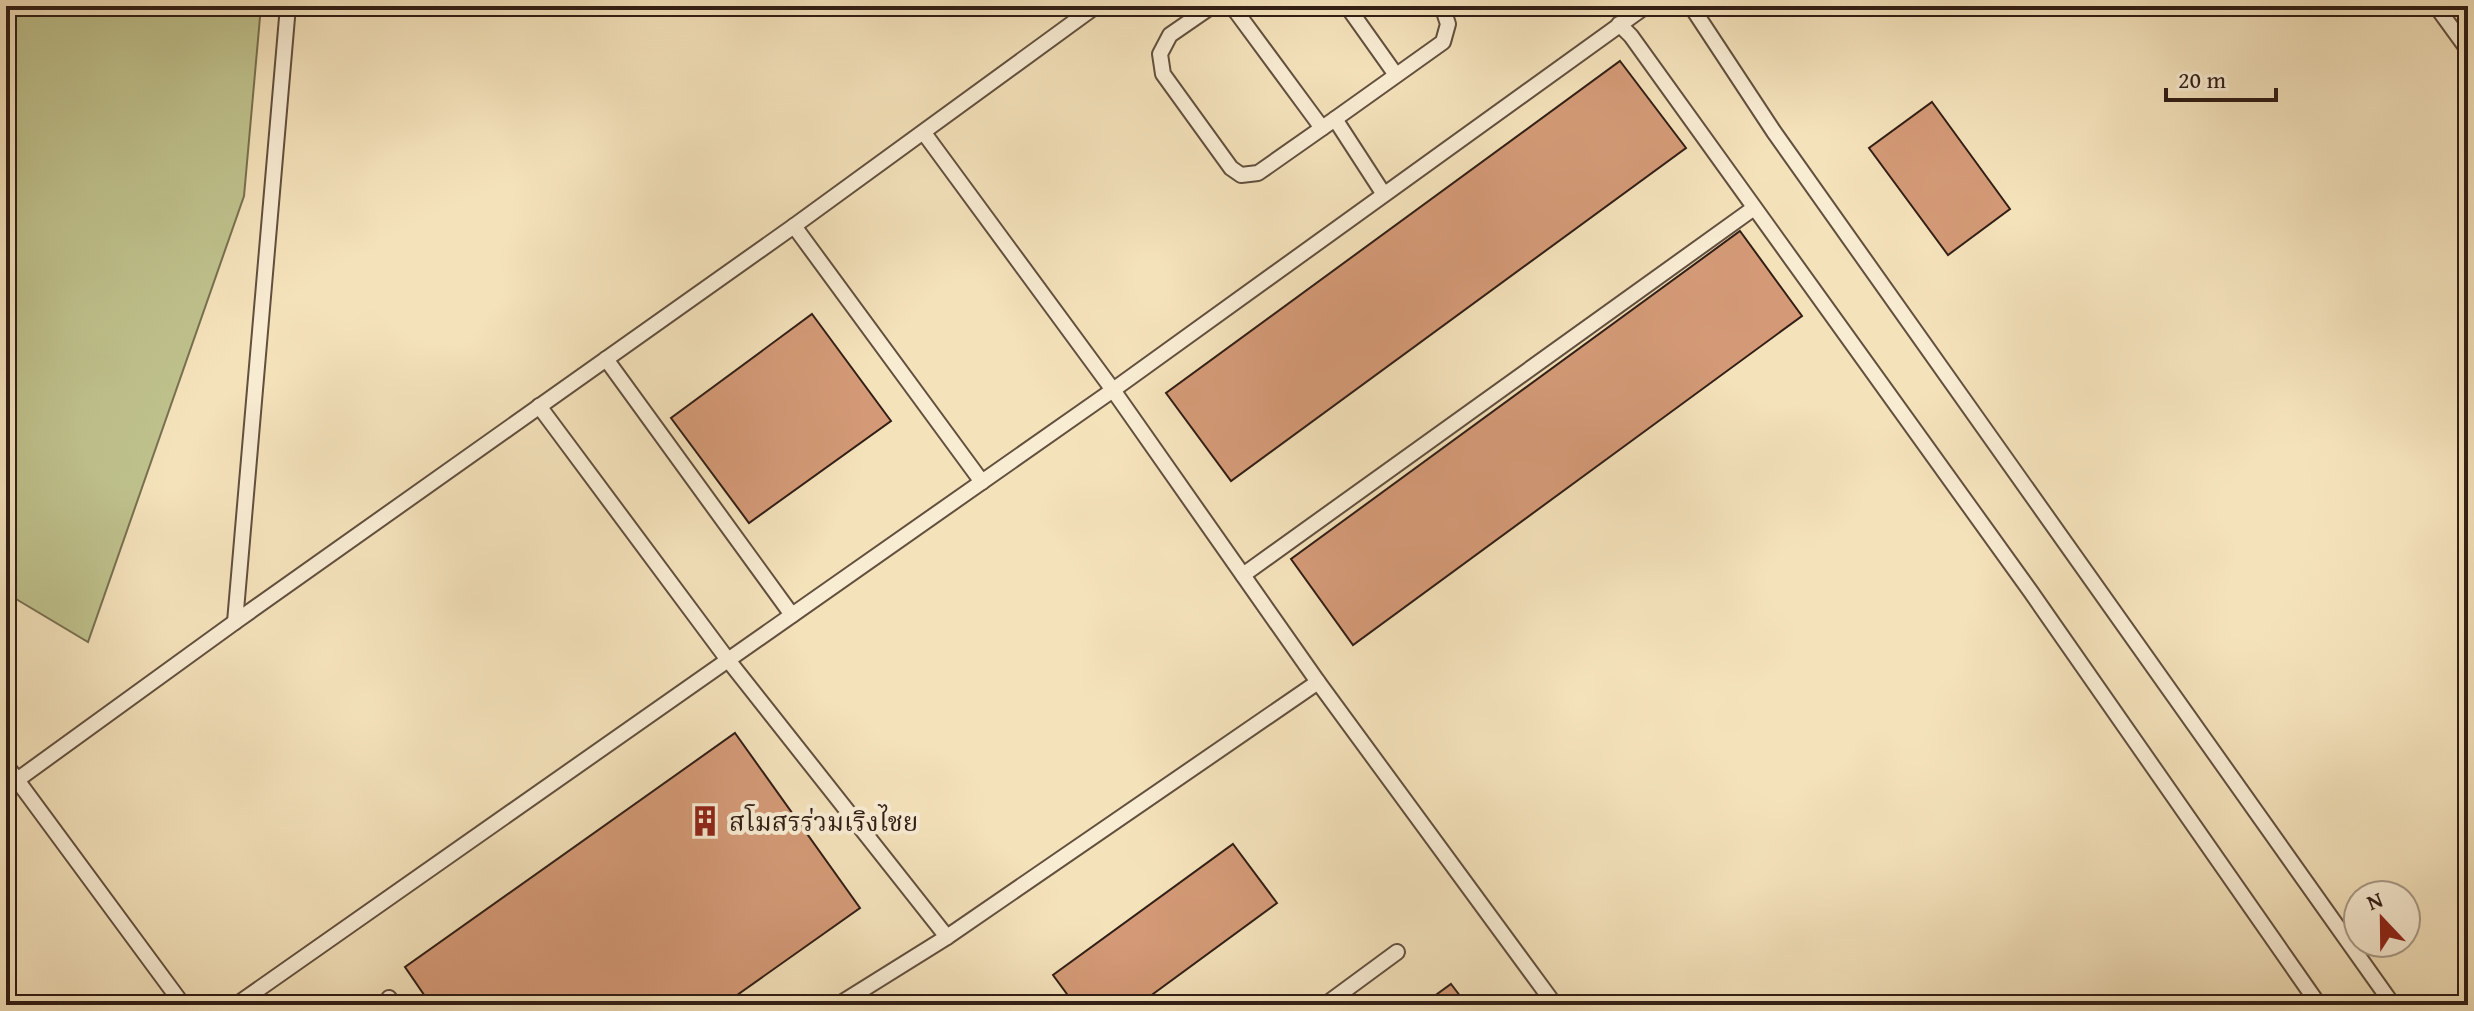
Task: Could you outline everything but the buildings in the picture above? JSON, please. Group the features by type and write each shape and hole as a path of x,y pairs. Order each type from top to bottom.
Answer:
{"lane":[{"path":"235,622 288,6"},
{"path":"12,784 924,133 1096,6"},
{"path":"1212,6 1170,35 1160,54 1163,74 1231,168 1241,175 1258,173 1443,42 1448,24 1442,6"},
{"path":"1232,6 1322,128"},
{"path":"1347,6 1396,75"},
{"path":"236,1005 1113,390 1646,6"},
{"path":"1691,6 1783,145 2393,1005"},
{"path":"2444,9 2468,50"},
{"path":"1619,24 1631,36 2031,592 2319,1005"},
{"path":"1335,119 1383,193"},
{"path":"924,133 1113,390 1318,682 1555,1005"},
{"path":"1243,575 1754,208"},
{"path":"794,226 982,482"},
{"path":"606,359 792,615"},
{"path":"539,406 728,660 947,937"},
{"path":"838,1005 859,999 1318,682"},
{"path":"6,765 12,784 183,1005"},
{"path":"1325,1005 1397,952"}],"green space":[{"path":"6,6 261,6 244,196 88,642 6,593"}],"place":[{"name":"สโมสรร่วมเริงไชย","path":"705,821"}]}
